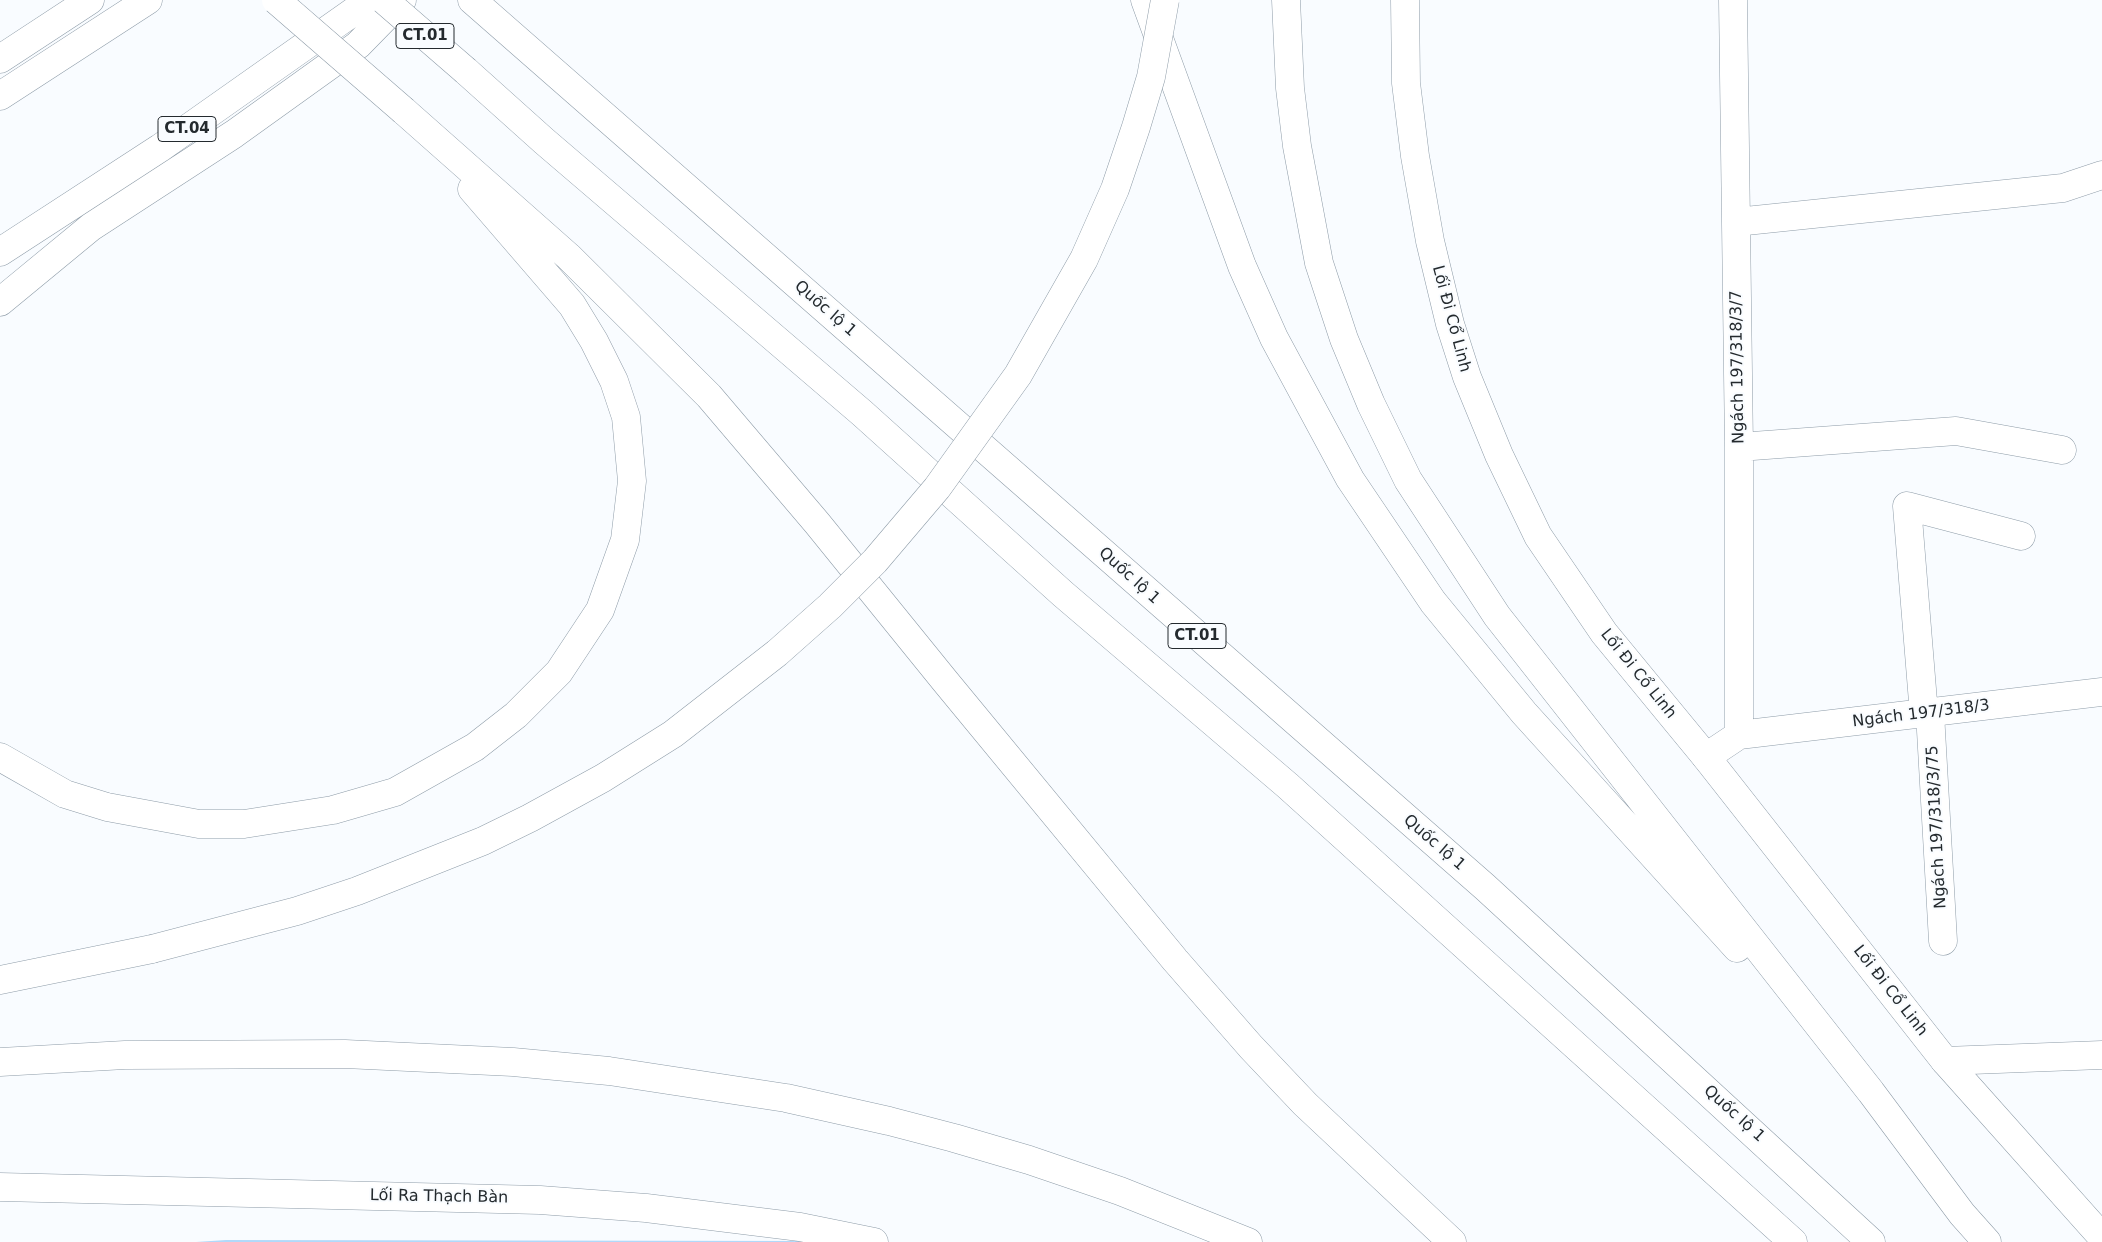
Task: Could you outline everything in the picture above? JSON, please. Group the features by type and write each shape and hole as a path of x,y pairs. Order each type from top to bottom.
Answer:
{"main road":[{"path":"0,59 90,0"},
{"path":"0,96 148,0"},
{"path":"276,0 569,257 709,396 817,522 957,696 1175,960 1232,1025 1305,1104 1452,1242"},
{"name":"CT.04","path":"0,252 160,148 370,0"},
{"name":"CT.01","path":"384,0 544,141 862,413 1063,594 1288,786 1793,1242"},
{"path":"0,302 91,227 234,134 358,46 402,0"},
{"name":"Quốc lộ 1","path":"472,0 1485,887 1872,1242"},
{"path":"1145,0 1242,266 1274,338 1350,479 1433,602 1524,713 1694,902 1871,1092"},
{"path":"0,980 152,949 297,910 357,891 482,841 530,818 602,778 674,734 777,653 830,606 895,539 937,488 1018,375 1076,274 1115,188 1151,76 1164,0"},
{"path":"1286,0 1290,88 1296,146 1319,263 1348,348 1370,404 1408,480 1497,616 1871,1092 1962,1214 1987,1242"},
{"name":"Lối Đi Cổ Linh","path":"1405,0 1406,83 1415,156 1430,241 1450,324 1467,377 1499,455 1538,536 1604,633 1721,746 1946,1061 2102,1237"},
{"name":"Ngách 197/318/3/7","path":"1721,746 1739,447 1733,0"},
{"path":"0,757 65,794 107,807 157,818 199,824 244,824 333,810 395,792 475,747 516,715 559,672 600,610 625,540 632,482 626,417 614,381 594,341 572,306 404,111"},
{"path":"1736,222 2063,188 2102,175"},
{"path":"1739,447 1956,431 2062,450"},
{"name":"Ngách 197/318/3/75","path":"1943,941 1927,714 1907,506 2021,536"},
{"name":"Ngách 197/318/3","path":"1721,746 1927,714 2102,692"},
{"path":"0,1062 125,1055 345,1054 513,1062 609,1070 786,1098 926,1130 1029,1160 1120,1191 1248,1242"},
{"path":"1946,1061 2102,1055"},
{"name":"Lối Ra Thạch Bàn","path":"0,1187 540,1200 646,1208 800,1226 874,1242"}],"shaded area":[{"path":"226,1240 809,1241 812,1242 196,1242"}]}
